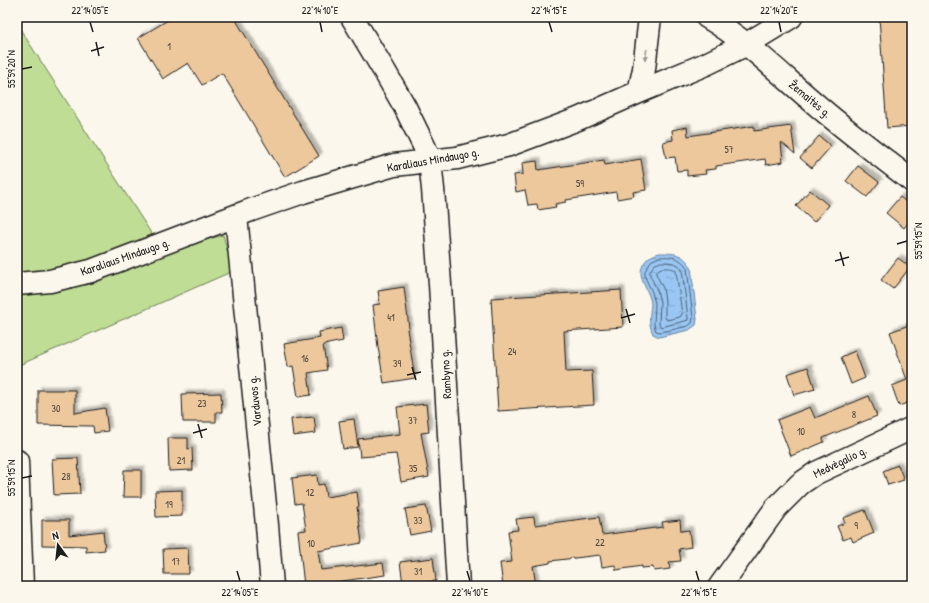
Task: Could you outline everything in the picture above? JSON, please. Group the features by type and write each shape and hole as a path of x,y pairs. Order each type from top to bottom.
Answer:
{"street":[{"name":"Rambyno g.","path":"352,17 386,72 405,107 425,148 430,162 440,284 458,586"},
{"path":"639,92 644,69 650,17"},
{"name":"Žemaitės g.","path":"707,17 747,44 819,107 912,181"},
{"name":"Karaliaus Mindaugo g.","path":"17,284 50,281 91,271 303,192 394,165 457,158 509,145 578,120 639,92 706,64 747,44 791,17"},
{"name":"Varduvos g.","path":"236,216 272,586"},
{"name":"Medvėgalio g.","path":"720,586 776,508 800,484 816,473 912,428"},
{"path":"17,461 18,518 22,586"}],"green space":[{"path":"17,24 151,233 161,253 223,235 233,271 17,366"}],"water":[{"path":"659,253 669,253 681,256 691,267 697,319 696,325 689,330 659,337 653,334 651,329 651,304 642,280 641,270 648,258"}],"building":[{"path":"173,17 234,17 319,156 285,177 222,73 202,85 188,63 163,79 138,38"},
{"path":"879,17 909,17 912,63 912,126 887,128"},
{"path":"754,126 754,131 791,126 795,154 781,142 783,162 766,165 765,159 716,166 716,169 705,170 706,174 687,176 687,170 677,171 675,157 666,158 663,142 673,140 672,130 687,127 688,136"},
{"path":"819,136 831,146 812,168 800,158"},
{"path":"641,159 646,190 633,192 634,196 617,199 616,192 566,200 566,202 555,204 556,207 538,210 537,204 528,205 525,190 516,192 514,175 523,174 522,163 537,161 538,170 604,160 605,165"},
{"path":"858,166 879,182 867,197 846,181"},
{"path":"810,190 828,205 814,222 796,206"},
{"path":"900,197 912,207 912,218 904,228 886,213"},
{"path":"898,258 910,267 893,289 881,280"},
{"path":"404,287 409,328 407,329 415,378 384,383 373,305 380,304 378,291"},
{"path":"621,290 623,327 564,331 566,372 592,371 594,405 498,411 491,298"},
{"path":"912,324 912,401 899,406 892,386 907,380 890,332"},
{"path":"341,328 343,341 323,345 327,370 308,373 311,395 298,397 293,366 288,367 284,344 320,338 319,332"},
{"path":"855,351 865,378 851,384 841,357"},
{"path":"808,367 815,389 794,395 787,374"},
{"path":"38,390 75,390 75,413 105,408 108,431 94,433 93,426 38,425"},
{"path":"221,393 222,412 216,412 216,422 183,422 182,394"},
{"path":"869,396 877,416 823,438 824,442 791,456 777,420 810,407 815,418"},
{"path":"426,404 429,432 421,433 429,477 401,482 396,454 360,457 358,439 400,434 397,407"},
{"path":"314,417 316,433 293,436 291,419"},
{"path":"354,419 358,447 343,449 339,421"},
{"path":"168,438 188,438 188,449 192,448 193,470 169,471"},
{"path":"78,458 80,494 54,495 52,459"},
{"path":"898,465 904,480 888,485 883,471"},
{"path":"124,470 141,470 141,497 123,497"},
{"path":"317,475 318,485 324,484 326,497 357,492 359,507 357,507 362,543 318,551 321,570 383,563 385,575 321,584 322,586 304,586 298,531 306,530 302,503 295,504 292,478"},
{"path":"182,490 182,516 156,517 155,491"},
{"path":"426,506 431,531 410,535 405,509"},
{"path":"865,510 874,533 853,542 851,537 843,540 837,526 845,523 843,518"},
{"path":"534,517 535,525 599,517 602,535 663,527 662,522 680,520 681,531 689,530 691,547 679,549 681,561 669,562 670,569 654,571 653,567 642,568 642,566 616,570 615,565 602,567 600,555 550,561 550,563 533,566 536,586 503,586 500,563 512,562 508,531 518,530 516,519"},
{"path":"42,520 69,520 69,535 103,531 105,550 86,552 86,546 42,545"},
{"path":"188,548 189,574 164,574 163,549"},
{"path":"433,558 436,581 403,584 400,562"}]}
